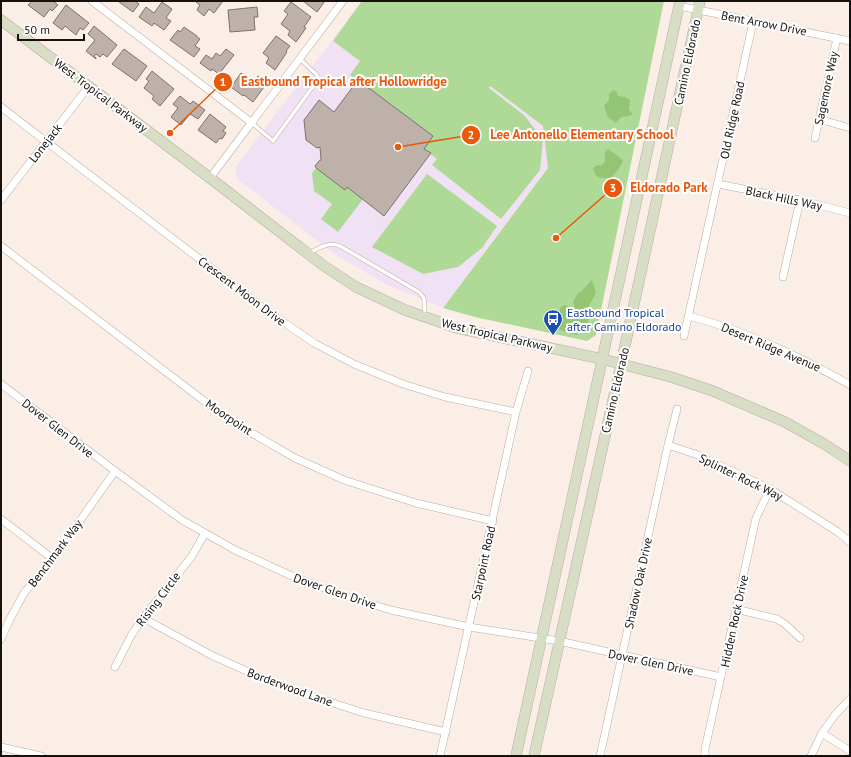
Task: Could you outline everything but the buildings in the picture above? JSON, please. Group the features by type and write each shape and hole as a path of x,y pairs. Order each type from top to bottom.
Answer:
{"main road":[{"name":"Camino Eldorado","path":"516,756 679,4"},
{"name":"Camino Eldorado","path":"534,756 699,6"},
{"name":"West Tropical Parkway","path":"1,20 308,254 356,287 404,310 463,330 602,359 671,377 713,391 785,422 850,460"}],"street":[{"path":"92,1 252,123"},
{"path":"210,178 343,1"},
{"name":"Bent Arrow Drive","path":"679,4 699,6 753,22 850,41"},
{"name":"Old Ridge Road","path":"684,336 753,22"},
{"name":"Sagemore Way","path":"815,138 837,38"},
{"name":"Lonejack","path":"1,200 89,86"},
{"name":"Crescent Moon Drive","path":"1,107 270,313 314,343 354,364 403,384 445,397 516,412"},
{"path":"819,119 850,128"},
{"name":"Black Hills Way","path":"718,184 800,200 850,213"},
{"path":"783,276 800,200"},
{"name":"Moorpoint","path":"1,246 229,420 295,458 344,480 416,503 493,521"},
{"name":"Desert Ridge Avenue","path":"689,316 713,322 759,339 825,370 850,385"},
{"name":"Starpoint Road","path":"440,756 516,412 528,371"},
{"name":"Dover Glen Drive","path":"1,384 182,520 235,550 294,578 391,610 469,627 541,638 721,677"},
{"name":"Shadow Oak Drive","path":"600,756 668,445 678,409"},
{"name":"Splinter Rock Way","path":"668,445 698,455 770,489 838,532 850,542"},
{"name":"Benchmark Way","path":"1,639 9,620 24,593 53,558 115,471"},
{"name":"Hidden Rock Drive","path":"705,756 705,749 756,518 770,489"},
{"path":"1,519 53,558"},
{"name":"Rising Circle","path":"115,667 132,634 192,556 205,533"},
{"path":"736,609 777,619 785,624 800,638"},
{"name":"Borderwood Lane","path":"143,618 213,656 274,683 364,712 446,732"},
{"path":"812,756 822,733 835,715 850,699"},
{"path":"822,733 850,751"},
{"path":"1,747 41,756"}],"lane":[{"path":"252,123 273,141 317,81 318,77 316,74 300,59"},
{"path":"308,254 326,245 336,244 340,246 419,292 424,298 425,317"}],"shaded area":[{"path":"362,1 490,86 543,126 548,168 443,308 387,285 336,255 237,179 235,168"}],"green space":[{"path":"362,1 664,1 596,335 587,341 475,317 443,308 548,168 543,126 490,86 489,88 525,116 543,140 540,170 501,219 432,165 437,159 424,149 433,136 350,75 360,61 333,41"},
{"path":"613,90 616,91 618,96 625,97 630,100 629,110 633,114 621,117 616,123 608,117 604,106 609,100 609,94"},
{"path":"608,149 623,161 611,178 601,178 596,176 593,168 597,165 601,166 605,162 605,152"},
{"path":"316,168 345,190 347,187 363,199 338,232 321,219 332,204 314,191 312,173"},
{"path":"427,174 497,226 482,248 458,267 423,274 372,247"},
{"path":"592,280 596,293 584,312 589,319 586,325 579,328 577,335 560,330 558,319 552,319 550,316 553,310 560,313 560,308 563,305 568,306 572,310 574,306 573,302 578,293 582,291"}],"place":[{"name":"Eastbound Tropical after Hollowridge","path":"170,133"},
{"name":"Lee Antonello Elementary School","path":"398,147"},
{"name":"Eldorado Park","path":"556,238"},
{"name":"Eastbound Tropical after Camino Eldorado","path":"553,336"}]}
